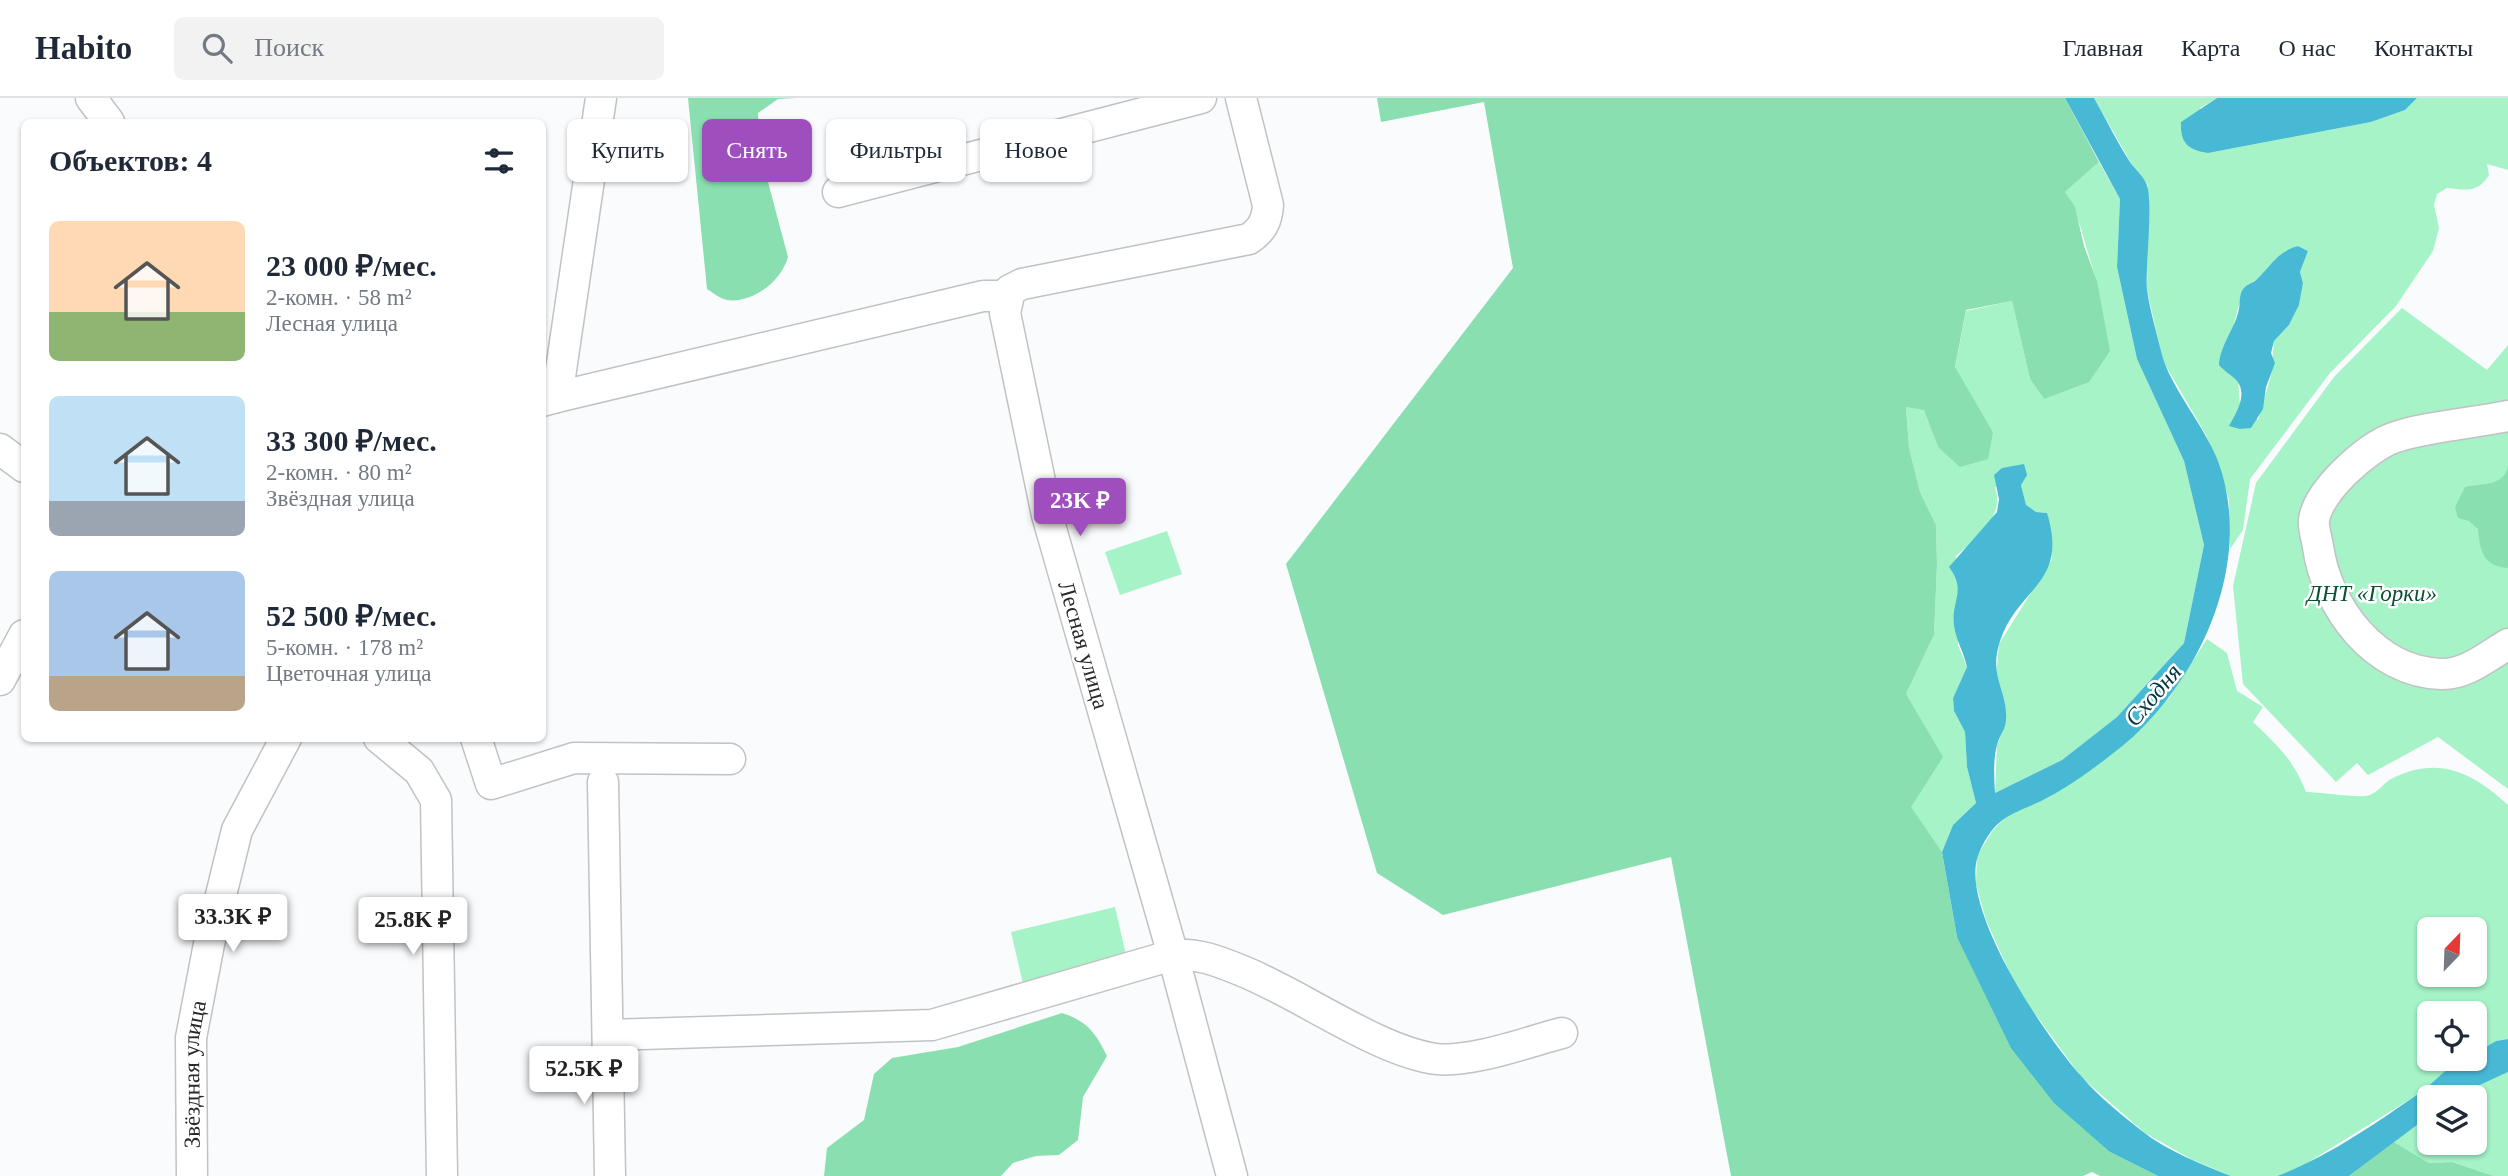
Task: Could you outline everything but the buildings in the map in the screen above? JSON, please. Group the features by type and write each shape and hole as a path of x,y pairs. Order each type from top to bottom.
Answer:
{"street":[{"path":"91,98 107,119"},
{"path":"601,98 550,399 983,296 1008,296 1010,290 1021,284 1249,239 1258,233 1268,216 1268,205 1241,98"},
{"path":"838,192 1201,98"},
{"name":"Лесная улица","path":"1008,296 1004,313 1047,515 1173,955 1232,1176"},
{"path":"2508,416 2392,438 2342,474 2323,497 2314,521 2320,560 2333,596 2352,626 2381,655 2412,670 2443,675 2469,668 2508,644"},
{"path":"0,449 21,465"},
{"path":"0,680 21,641"},
{"name":"Звёздная улица","path":"192,1176 191,1038 209,944 237,830 284,742"},
{"path":"384,742 419,771 436,800 442,1176"},
{"path":"477,742 491,784 574,758 730,759"},
{"path":"603,782 610,1176"},
{"path":"609,1035 932,1025 1173,955 1189,954 1211,958 1273,983 1393,1045 1436,1059 1462,1058 1562,1033"}],"green space":[{"path":"688,98 796,98 778,99 758,113 758,119 702,119 702,182 768,182 788,257 773,282 747,298 727,300 707,289"},
{"path":"1377,98 2065,98 2099,162 2065,192 2075,207 2084,246 2097,281 2110,351 2089,382 2044,399 2030,379 2012,301 1966,310 1955,367 1993,432 1988,459 1960,467 1938,447 1924,410 1906,407 1909,448 1920,492 1936,525 1937,565 1934,635 1906,694 1943,757 1911,807 1942,852 1957,937 2110,1152 2158,1176 2100,1176 2092,1172 2083,1176 1731,1176 1671,857 1443,915 1377,873 1286,564 1513,268 1484,102 1381,122"},
{"path":"2094,98 2217,98 2200,108 2208,153 2371,122 2405,110 2417,98 2508,98 2508,170 2487,164 2489,175 2476,188 2447,188 2437,194 2434,205 2439,228 2433,251 2396,306 2330,373 2250,479 2243,530 2230,549 2229,500 2218,463 2206,435 2163,361 2147,290 2148,185 2131,163","holes":["2298,246 2308,251 2300,272 2303,283 2299,305 2289,325 2274,341 2271,376 2258,420 2240,405 2234,323 2244,288 2282,254"]},
{"path":"2099,162 2120,199 2117,267 2137,359 2184,461 2204,545 2184,643 2117,717 2062,760 1995,793 1997,745 2006,723 2004,700 1996,678 1999,644 2052,559 2047,513 2036,512 2026,506 2021,485 1995,487 1997,498 1993,517 1980,534 1956,556 1959,587 1958,645 1967,667 1953,698 1954,711 1965,732 1967,767 1976,803 1953,825 1942,852 1910,807 1906,694 1934,635 1937,565 1936,525 1920,492 1909,448 1906,407 1924,409 1938,447 1993,432 1955,368 1966,311 2012,301 2030,379 2044,399 2097,281 2079,223 2065,192"},
{"name":"ДНТ «Горки»","path":"2402,308 2487,370 2508,345 2508,789 2438,737 2368,775 2357,763 2336,782 2243,684 2233,586 2256,483 2334,377"},
{"path":"2508,466 2508,568 2488,561 2480,544 2478,529 2469,521 2458,518 2455,507 2465,487 2497,481 2506,473"},
{"path":"1167,531 1182,574 1120,595 1105,552"},
{"path":"2207,639 2227,653 2237,691 2263,707 2253,722 2290,762 2306,792 2370,795 2391,779 2424,768 2439,768 2468,776 2508,805 2508,1039 2487,1046 2487,1001 2417,1001 2417,1071 2450,1071 2431,1085 2417,1085 2417,1095 2299,1168 2277,1176 2231,1176 2191,1159 2145,1133 2082,1078 2017,989 1986,920 1976,884 1977,856 1993,830 2010,813 2050,797 2169,698"},
{"path":"1115,907 1127,959 1023,984 1011,932"},
{"path":"1062,1013 1090,1029 1107,1056 1083,1097 1078,1140 1059,1155 1036,1156 1013,1163 1001,1176 824,1176 827,1148 864,1120 874,1074 892,1058 958,1047"},
{"path":"2508,1072 2508,1176 2494,1176 2452,1162 2429,1163 2394,1142 2417,1125 2417,1155 2487,1155 2487,1085 2480,1085"},
{"path":"2394,1142 2429,1163 2452,1162 2494,1176 2349,1176"}],"water":[{"name":"Сходня","path":"2065,98 2094,98 2125,154 2146,183 2149,203 2147,290 2150,306 2166,367 2218,461 2227,498 2230,535 2226,572 2202,643 2183,677 2161,707 2136,734 2094,768 2059,792 2000,822 1979,853 1975,876 1980,905 2009,970 2048,1033 2082,1077 2111,1106 2162,1145 2231,1176 2158,1176 2110,1152 2054,1103 2011,1048 1957,937 1942,852 1953,825 1976,803 1967,767 1965,732 1954,711 1953,698 1967,667 1955,631 1958,589 1949,567 1997,512 1999,499 1994,475 2002,468 2024,464 2027,475 2021,485 2026,505 2036,512 2047,513 2052,537 2047,570 2008,623 1997,654 1997,674 2006,709 2006,720 1996,751 1995,793 2062,760 2117,717 2184,643 2204,545 2184,461 2137,359 2117,267 2120,199"},
{"path":"2217,98 2417,98 2405,110 2371,122 2208,153 2195,150 2184,140 2181,122"},
{"path":"2298,246 2308,251 2300,272 2303,283 2299,305 2289,325 2274,341 2271,353 2275,363 2266,387 2263,409 2251,428 2229,426 2240,404 2241,392 2237,381 2219,365 2237,316 2241,293 2280,255"},
{"path":"2508,1039 2508,1072 2480,1085 2429,1085 2446,1071 2487,1071 2487,1046"},
{"path":"2417,1095 2417,1125 2349,1176 2277,1176 2315,1159"}]}
